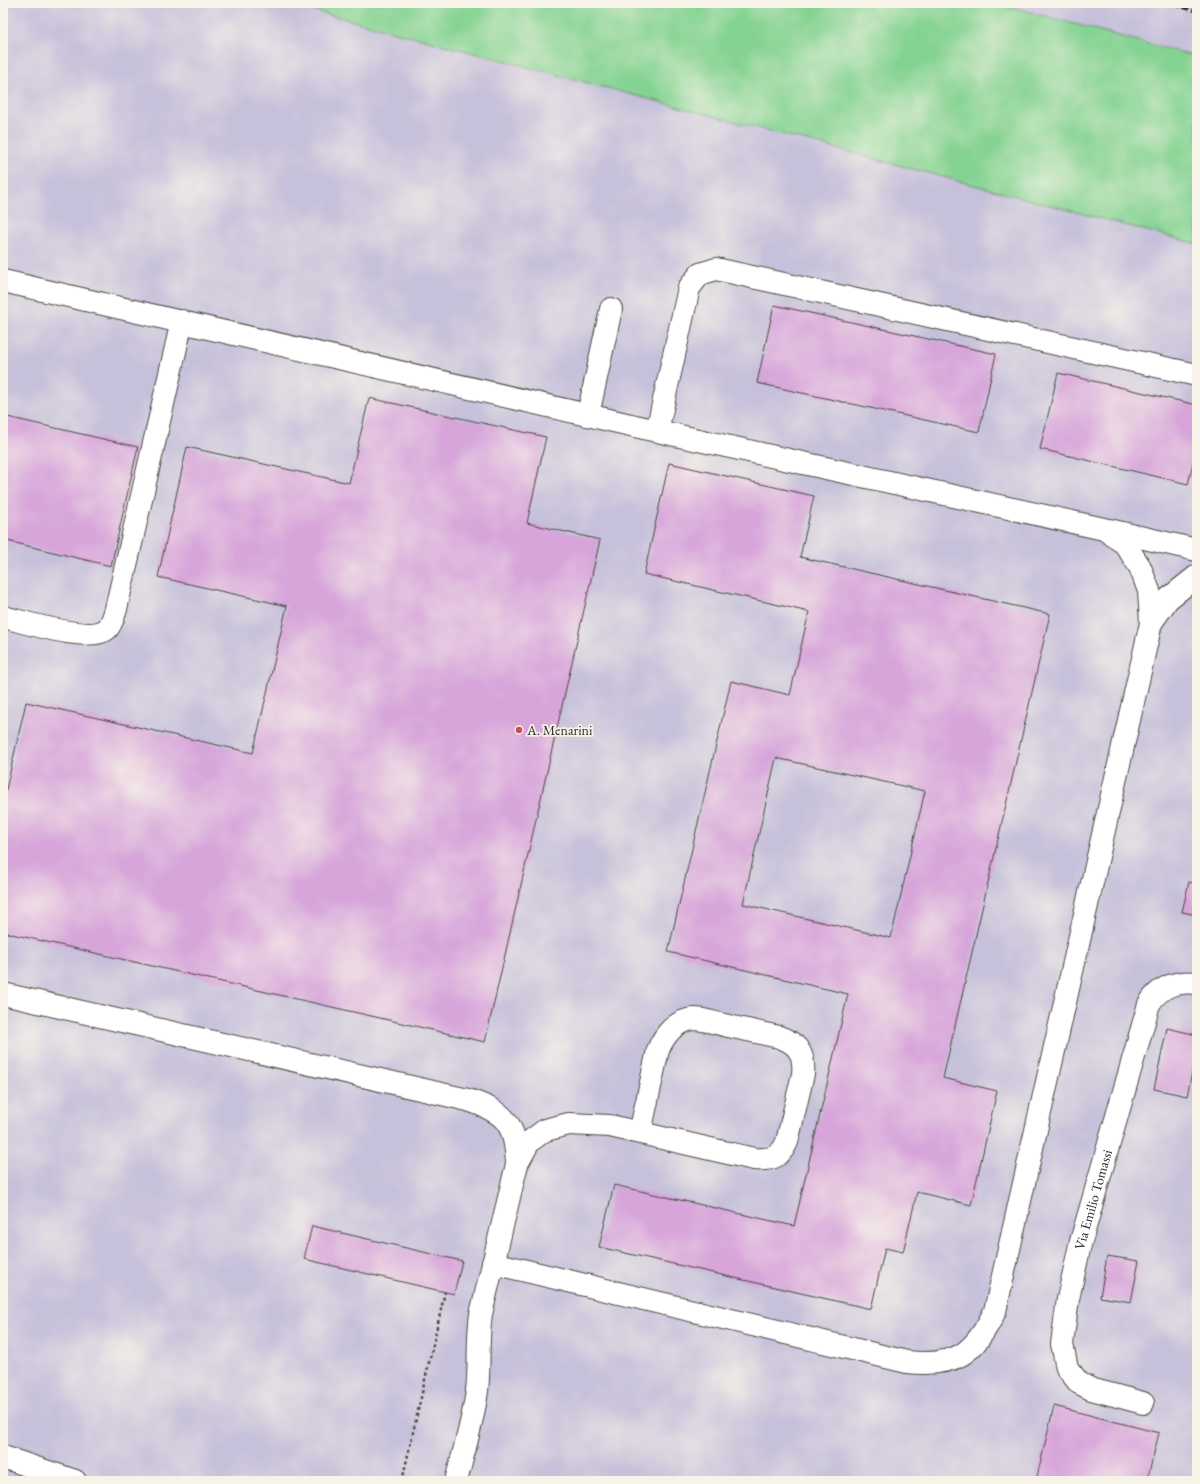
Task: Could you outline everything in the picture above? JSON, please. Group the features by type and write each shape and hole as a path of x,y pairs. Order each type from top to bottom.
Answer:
{"street":[{"path":"657,431 689,288 700,274 716,269 1197,376"},
{"path":"3,281 657,431 1197,550"},
{"path":"588,415 611,309"},
{"path":"3,617 78,634 100,633 108,628 116,609 182,321"},
{"path":"493,1263 907,1362 929,1364 948,1362 969,1349 986,1330 995,1311 1151,623 1149,591 1140,567 1125,544 1104,529"},
{"path":"1151,623 1168,599 1197,576"},
{"name":"Via Emilio Tomassi","path":"1143,1403 1091,1389 1074,1379 1064,1363 1062,1344 1063,1328 1080,1245 1149,1004 1162,988 1175,983 1197,983"},
{"path":"3,994 468,1100 490,1107 508,1122 516,1142 518,1164"},
{"path":"456,1481 474,1414 478,1380 479,1324 518,1164 529,1142 545,1130 568,1124 610,1126 640,1133 754,1159 774,1157 783,1151 787,1142 803,1074 804,1063 802,1054 797,1046 790,1041 779,1037 694,1019 681,1023 670,1030 662,1039 658,1050 640,1133"},
{"path":"3,1457 75,1481"}],"path":[{"path":"402,1481 445,1292"},
{"path":"357,1480 362,1481"}],"shaded area":[{"path":"3,3 1197,3 1197,1481 3,1481"}],"green space":[{"path":"285,3 997,3 1197,57 1197,244"}],"building":[{"path":"774,305 996,354 979,432 757,383"},
{"path":"1058,373 1197,405 1197,447 1188,484 1040,449"},
{"path":"369,398 546,437 527,523 600,540 485,1042 3,932 3,803 26,702 253,753 287,606 158,577 187,447 349,483"},
{"path":"3,416 138,447 111,566 3,540"},
{"path":"669,463 814,496 800,557 1050,614 943,1078 997,1091 971,1205 917,1192 903,1252 885,1248 871,1309 599,1247 614,1185 794,1226 848,994 668,952 731,681 790,695 809,612 644,574","holes":["776,758 925,791 891,938 743,904"]},
{"path":"1189,882 1197,884 1197,915 1182,912"},
{"path":"1167,1028 1197,1035 1197,1048 1187,1096 1154,1089"},
{"path":"312,1226 462,1261 454,1294 304,1259"},
{"path":"1107,1256 1139,1261 1131,1302 1100,1297"},
{"path":"1054,1406 1159,1433 1147,1481 1036,1481"}],"railway":[{"path":"1166,3 1197,11"}],"place":[{"name":"A. Menarini","path":"519,730"}]}
